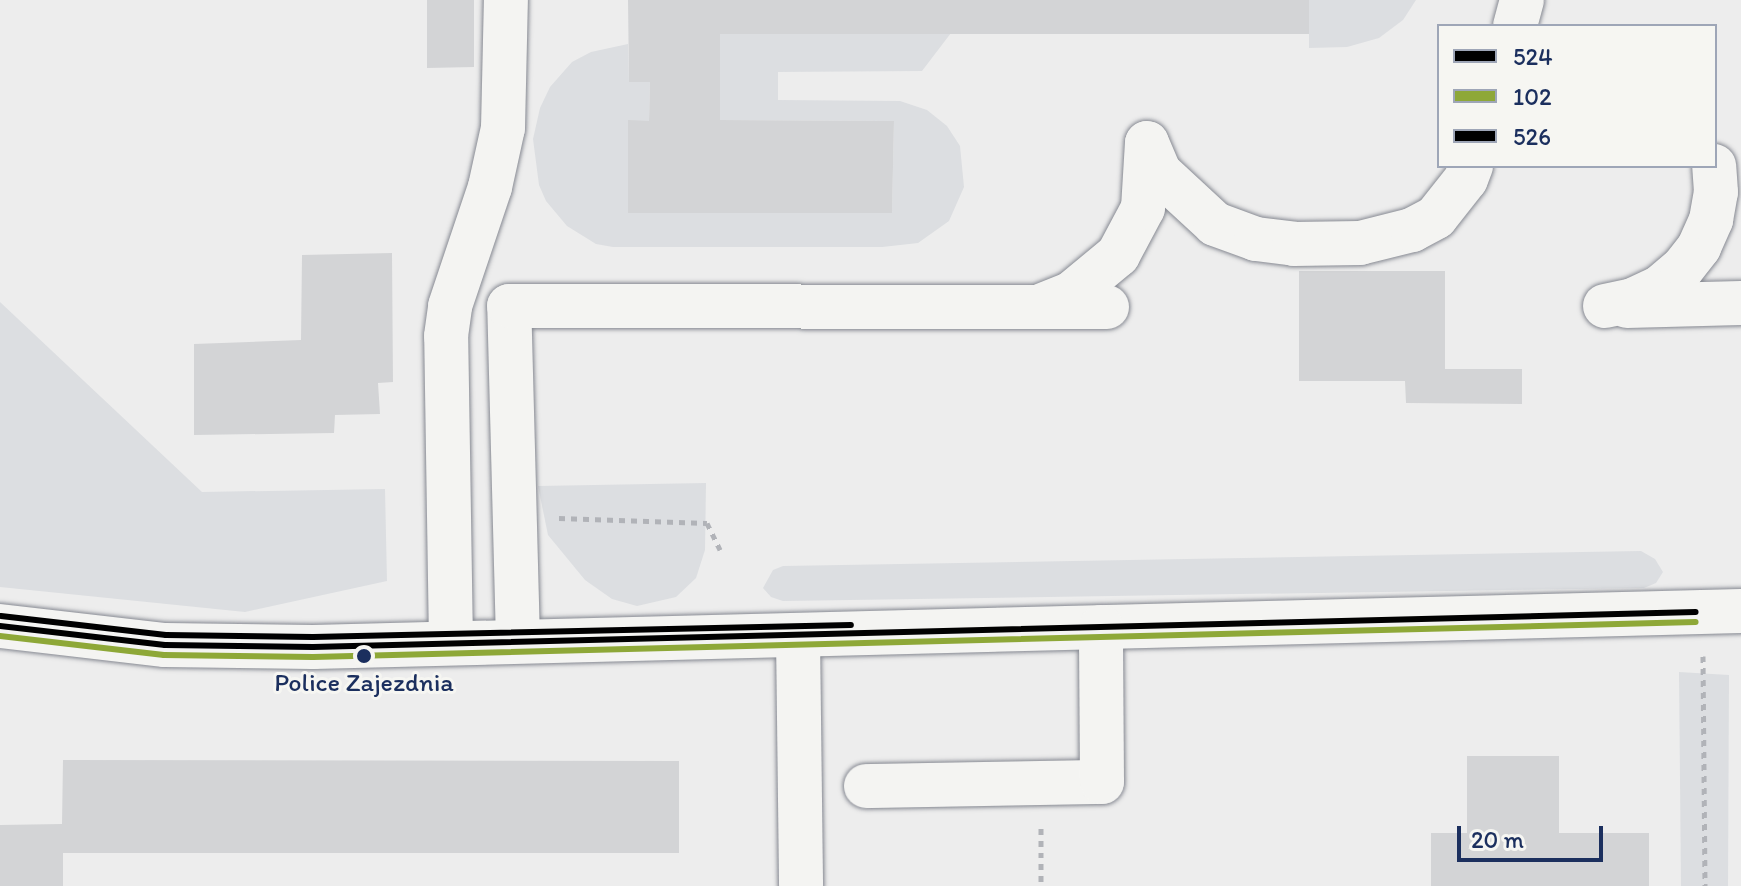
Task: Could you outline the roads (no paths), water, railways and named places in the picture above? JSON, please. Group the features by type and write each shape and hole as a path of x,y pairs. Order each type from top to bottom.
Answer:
{"street":[{"path":"451,643 445,369 450,306 490,187 503,128 506,0"},
{"path":"1516,24 1522,0"},
{"path":"1037,307 1072,293 1118,255 1143,208 1147,143 1160,173 1215,224 1256,239 1294,244 1360,243 1412,230 1436,217 1459,189 1470,168"},
{"path":"1714,168 1716,192 1711,220 1699,247 1682,269 1659,288 1633,300 1605,306 1741,303"},
{"path":"518,641 509,306 1107,307"},
{"path":"0,626 165,645 313,647 1741,611"},
{"path":"866,786 1102,782 1101,627"},
{"path":"798,636 801,886"}],"place":[{"name":"Police Zajezdnia","path":"364,656"}]}
